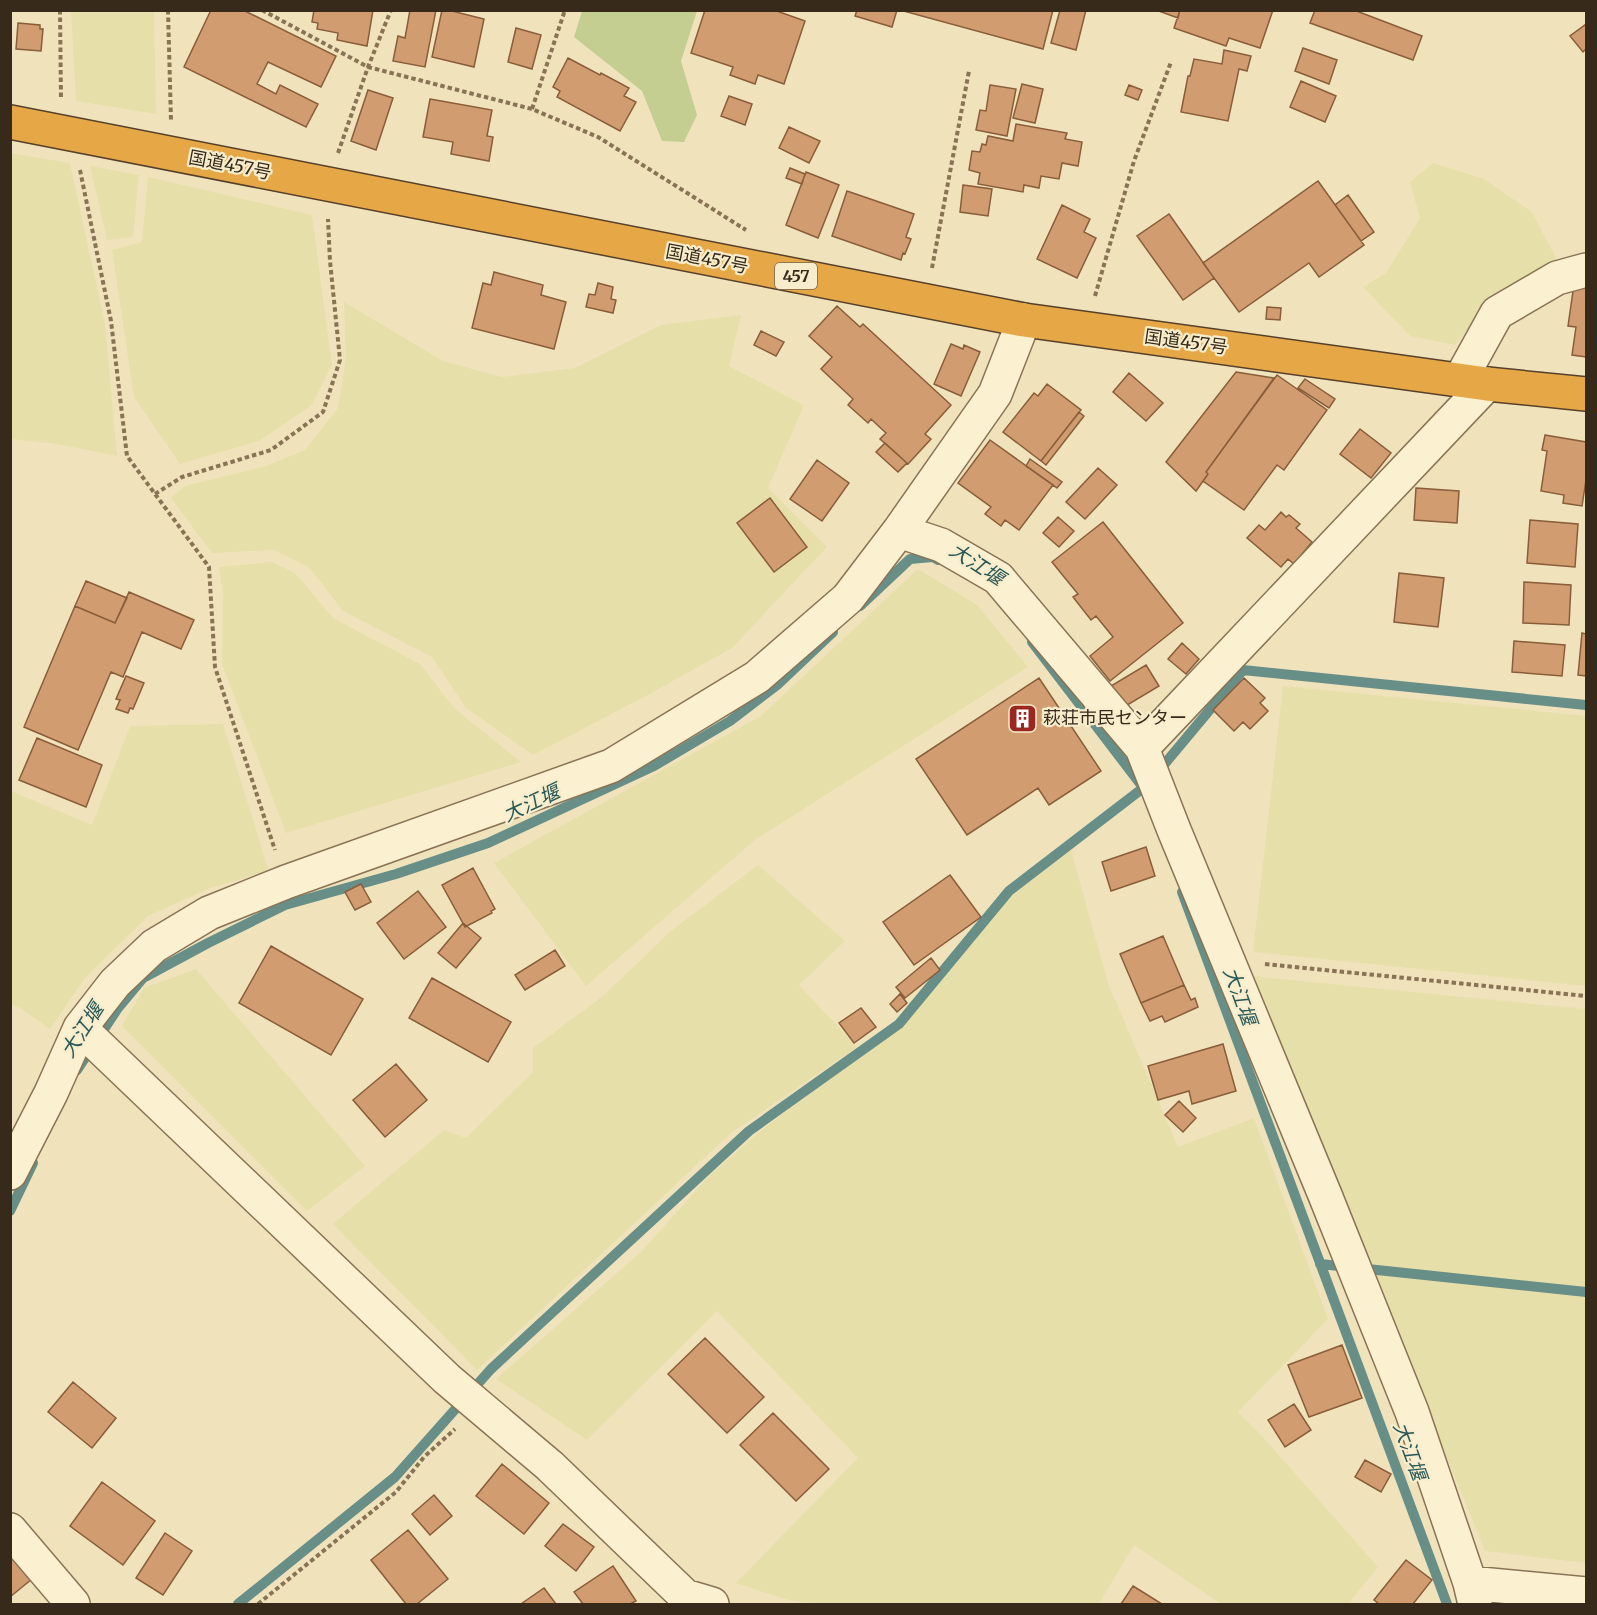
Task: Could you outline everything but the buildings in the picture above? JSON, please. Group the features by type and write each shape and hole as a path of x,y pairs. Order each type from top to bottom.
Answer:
{"highway":[{"name":"国道457号","path":"10,122 1024,320 1474,382 1587,394"}],"street":[{"path":"1142,748 1474,382 1497,313 1557,278 1587,270"},
{"path":"10,1173 51,1093 80,1028 115,983 154,946 209,913 286,882 611,766 757,677 848,598 899,531 995,394 1024,320"},
{"path":"899,531 941,545 998,578 1142,748 1412,1412 1472,1594 1587,1594"},
{"path":"80,1028 447,1379 550,1466 690,1602"},
{"path":"10,1530 73,1605"}],"path":[{"path":"60,10 67,133 111,321 127,456 209,567 214,667 286,882"},
{"path":"168,10 172,154"},
{"path":"262,10 368,68 532,109 598,137 755,236"},
{"path":"155,494 182,477 271,450 323,412 340,360 330,261 327,184 391,10"},
{"path":"532,109 565,10"},
{"path":"1086,329 1134,162 1171,62"},
{"path":"925,301 969,71"},
{"path":"1228,960 1587,996"},
{"path":"258,1605 396,1492 424,1457 480,1406"}],"shaded area":[{"path":"71,11 154,11 156,114 76,101"},
{"path":"10,153 70,163 105,324 117,456 57,444 11,439"},
{"path":"1433,163 1484,179 1532,212 1560,266 1491,299 1455,345 1410,336 1363,287 1386,273 1420,218 1410,182"},
{"path":"90,166 139,175 133,237 107,240"},
{"path":"148,177 312,215 332,365 312,405 259,441 180,464 134,397 112,250 142,242"},
{"path":"344,302 443,361 501,377 575,368 661,325 741,315 729,366 804,405 768,488 827,547 732,648 533,755 466,708 432,657 343,611 309,567 274,550 212,553 171,498 185,486 266,466 305,450 338,408 346,359"},
{"path":"272,562 295,573 333,618 420,664 455,709 521,762 286,833 222,664 223,594 219,567"},
{"path":"918,569 977,605 1028,667 756,839 586,986 494,863 761,716"},
{"path":"1283,686 1586,716 1586,986 1253,952"},
{"path":"223,724 269,871 210,888 148,916 84,979 50,1029 20,1008 11,1005 11,791 92,825 130,726"},
{"path":"1071,850 1108,983 1178,1147 1254,1118 1328,1319 1238,1412 1378,1567 1348,1604 1221,1604 1134,1545 1099,1604 822,1604 788,1600 736,1583 858,1458 717,1311 587,1440 496,1379 641,1252 709,1176 768,1125 904,1025 1009,898"},
{"path":"758,865 845,941 799,985 857,1047 731,1133 477,1370 333,1224 444,1130 466,1138 533,1072 533,1048 603,996 671,931"},
{"path":"196,969 365,1166 307,1211 122,1026 144,988"},
{"path":"1250,976 1586,1009 1586,1563 1485,1551"}],"green space":[{"path":"582,11 697,11 681,61 697,115 684,142 662,141 642,91 574,37"}],"waterway":[{"name":"大江堰","path":"860,606 910,559 933,557 938,560"},
{"name":"大江堰","path":"77,1070 118,1008 143,978 285,905 396,874 488,843 654,766 730,721 777,685 833,632"},
{"name":"大江堰","path":"1032,642 1145,790"},
{"path":"1157,773 1243,670 1586,705"},
{"path":"238,1604 395,1477 491,1369 749,1131 899,1024 1009,891 1147,785"},
{"name":"大江堰","path":"1182,892 1447,1604"},
{"name":"大江堰","path":"10,1211 33,1163"},
{"path":"1320,1264 1586,1292"}],"place":[{"name":"萩荘市民センター","path":"1022,718"}]}
